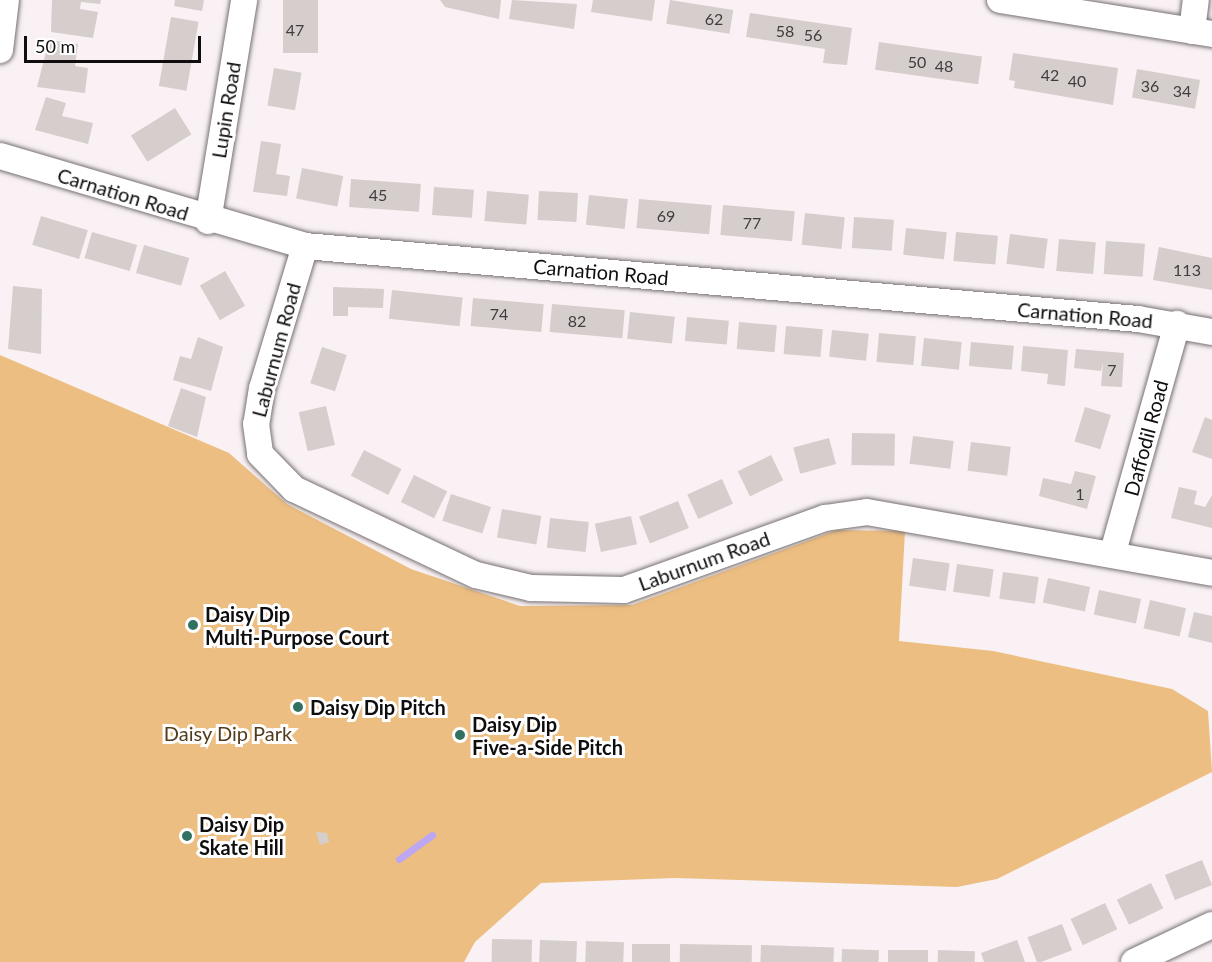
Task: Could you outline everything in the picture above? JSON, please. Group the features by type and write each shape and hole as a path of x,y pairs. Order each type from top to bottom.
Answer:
{"street":[{"path":"0,50 6,0"},
{"name":"Lupin Road","path":"208,221 244,0"},
{"path":"1000,0 1202,33 1196,0"},
{"name":"Carnation Road","path":"0,156 208,221 305,246 1177,324 1212,332"},
{"name":"Laburnum Road","path":"305,246 262,388 256,424 260,454 294,489 476,575 531,588 624,590 825,518 867,512 1113,552 1212,573"},
{"name":"Daffodil Road","path":"1113,552 1177,324"},
{"path":"1134,962 1212,925"}],"green space":[{"name":"Daisy Dip Park","path":"0,355 229,453 287,504 411,569 520,606 632,605 837,530 905,531 899,641 993,651 1172,689 1208,711 1212,772 997,879 957,887 675,878 541,883 475,942 464,962 0,962"}],"building":[{"path":"52,0 101,0 100,4 81,2 80,9 98,12 93,38 51,32"},
{"path":"175,0 204,0 202,11 174,6"},
{"path":"283,0 318,0 318,53 283,53"},
{"path":"440,0 501,0 499,19 445,7"},
{"path":"512,0 577,4 574,29 509,19"},
{"path":"593,0 655,0 652,21 591,12"},
{"path":"670,0 733,10 729,34 666,24"},
{"path":"750,13 852,28 847,65 823,63 825,49 746,37"},
{"path":"171,17 199,22 186,91 159,86"},
{"path":"49,40 78,44 75,66 88,68 85,93 37,87"},
{"path":"879,42 982,56 978,84 875,70"},
{"path":"1013,53 1118,68 1113,105 1014,88 1015,81 1009,80"},
{"path":"274,68 302,73 295,110 267,105"},
{"path":"1137,69 1200,80 1195,109 1132,98"},
{"path":"46,97 66,103 62,116 93,123 88,144 35,130"},
{"path":"175,108 191,134 147,162 131,136"},
{"path":"261,141 281,144 276,174 290,176 287,196 253,192"},
{"path":"302,168 343,176 337,206 296,198"},
{"path":"351,179 421,184 419,212 349,207"},
{"path":"434,187 474,190 472,218 432,215"},
{"path":"487,191 529,195 526,225 484,221"},
{"path":"539,191 578,193 576,222 537,220"},
{"path":"589,195 628,199 625,229 586,225"},
{"path":"639,199 712,205 709,234 636,228"},
{"path":"723,205 795,211 792,241 720,235"},
{"path":"805,213 845,217 841,249 802,245"},
{"path":"41,216 88,230 79,259 32,245"},
{"path":"854,217 894,220 892,251 852,248"},
{"path":"906,228 947,232 944,259 903,255"},
{"path":"92,232 137,245 130,271 85,258"},
{"path":"956,232 998,236 995,265 953,261"},
{"path":"1010,234 1048,239 1044,268 1006,264"},
{"path":"1059,239 1096,242 1093,274 1056,271"},
{"path":"1106,241 1145,244 1143,277 1104,274"},
{"path":"144,245 189,258 181,286 136,273"},
{"path":"1159,247 1212,258 1212,290 1153,280"},
{"path":"225,271 245,306 220,320 200,286"},
{"path":"13,286 42,289 41,354 8,349"},
{"path":"333,287 384,289 383,308 348,307 348,316 333,316"},
{"path":"392,290 463,297 460,326 389,319"},
{"path":"473,298 544,304 541,332 471,326"},
{"path":"552,304 625,310 622,338 550,332"},
{"path":"630,312 675,317 672,344 627,339"},
{"path":"687,317 729,321 727,345 685,341"},
{"path":"739,322 777,325 775,352 737,349"},
{"path":"786,326 823,329 820,357 784,354"},
{"path":"832,330 869,334 866,361 829,357"},
{"path":"879,333 916,336 913,365 876,362"},
{"path":"198,337 223,347 211,391 173,380 180,356 191,359"},
{"path":"924,338 962,342 959,370 921,366"},
{"path":"971,342 1014,346 1012,370 969,366"},
{"path":"1023,346 1068,350 1065,386 1047,384 1048,374 1021,371"},
{"path":"322,347 347,355 335,391 310,383"},
{"path":"1076,349 1124,353 1122,387 1101,386 1103,363 1101,371 1074,368"},
{"path":"181,388 206,397 197,437 168,426"},
{"path":"326,406 335,445 308,451 299,412"},
{"path":"1085,407 1111,415 1100,449 1074,441"},
{"path":"1205,417 1212,420 1212,459 1192,452"},
{"path":"852,433 895,434 894,466 851,465"},
{"path":"913,436 954,441 950,469 910,464"},
{"path":"829,438 836,464 800,474 793,448"},
{"path":"971,442 1011,447 1007,476 967,471"},
{"path":"364,450 401,469 388,495 351,476"},
{"path":"771,455 783,480 750,496 738,471"},
{"path":"1075,471 1096,476 1087,509 1039,496 1043,478 1071,484"},
{"path":"414,475 447,491 434,518 401,502"},
{"path":"722,479 733,504 698,519 687,494"},
{"path":"1179,487 1197,491 1194,504 1205,507 1212,495 1212,528 1171,518"},
{"path":"451,494 491,507 482,534 442,521"},
{"path":"678,501 689,528 650,544 639,517"},
{"path":"502,509 541,516 536,545 497,538"},
{"path":"631,516 637,544 601,552 595,524"},
{"path":"550,518 589,522 586,552 547,548"},
{"path":"913,558 950,563 946,591 909,586"},
{"path":"957,564 994,569 990,597 953,592"},
{"path":"1003,572 1039,577 1035,604 999,599"},
{"path":"1048,578 1090,587 1085,611 1043,602"},
{"path":"1099,590 1141,599 1136,623 1094,614"},
{"path":"1150,600 1186,608 1180,637 1143,628"},
{"path":"1194,612 1212,616 1212,643 1188,637"},
{"path":"316,832 327,833 329,842 320,845"},
{"path":"1202,860 1212,885 1175,900 1165,875"},
{"path":"1151,883 1163,908 1129,925 1117,900"},
{"path":"1105,903 1117,929 1083,945 1071,919"},
{"path":"1062,924 1072,950 1037,962 1027,937"},
{"path":"492,939 532,940 532,962 492,962"},
{"path":"540,940 577,941 576,962 539,962"},
{"path":"1017,940 1025,962 984,962 981,953"},
{"path":"586,941 624,942 623,962 585,962"},
{"path":"632,944 670,944 670,962 632,962"},
{"path":"680,944 752,945 752,962 680,962"},
{"path":"761,945 834,948 833,962 760,962"},
{"path":"842,949 879,950 879,962 842,962"},
{"path":"888,950 928,950 928,962 888,962"},
{"path":"938,950 975,951 975,962 938,962"}],"waterway":[{"path":"399,859 432,835"}],"place":[{"name":"Daisy Dip Multi-Purpose Court","path":"193,625"},
{"name":"Daisy Dip Pitch","path":"298,707"},
{"name":"Daisy Dip Five-a-Side Pitch","path":"460,735"},
{"name":"Daisy Dip Skate Hill","path":"187,836"}]}
